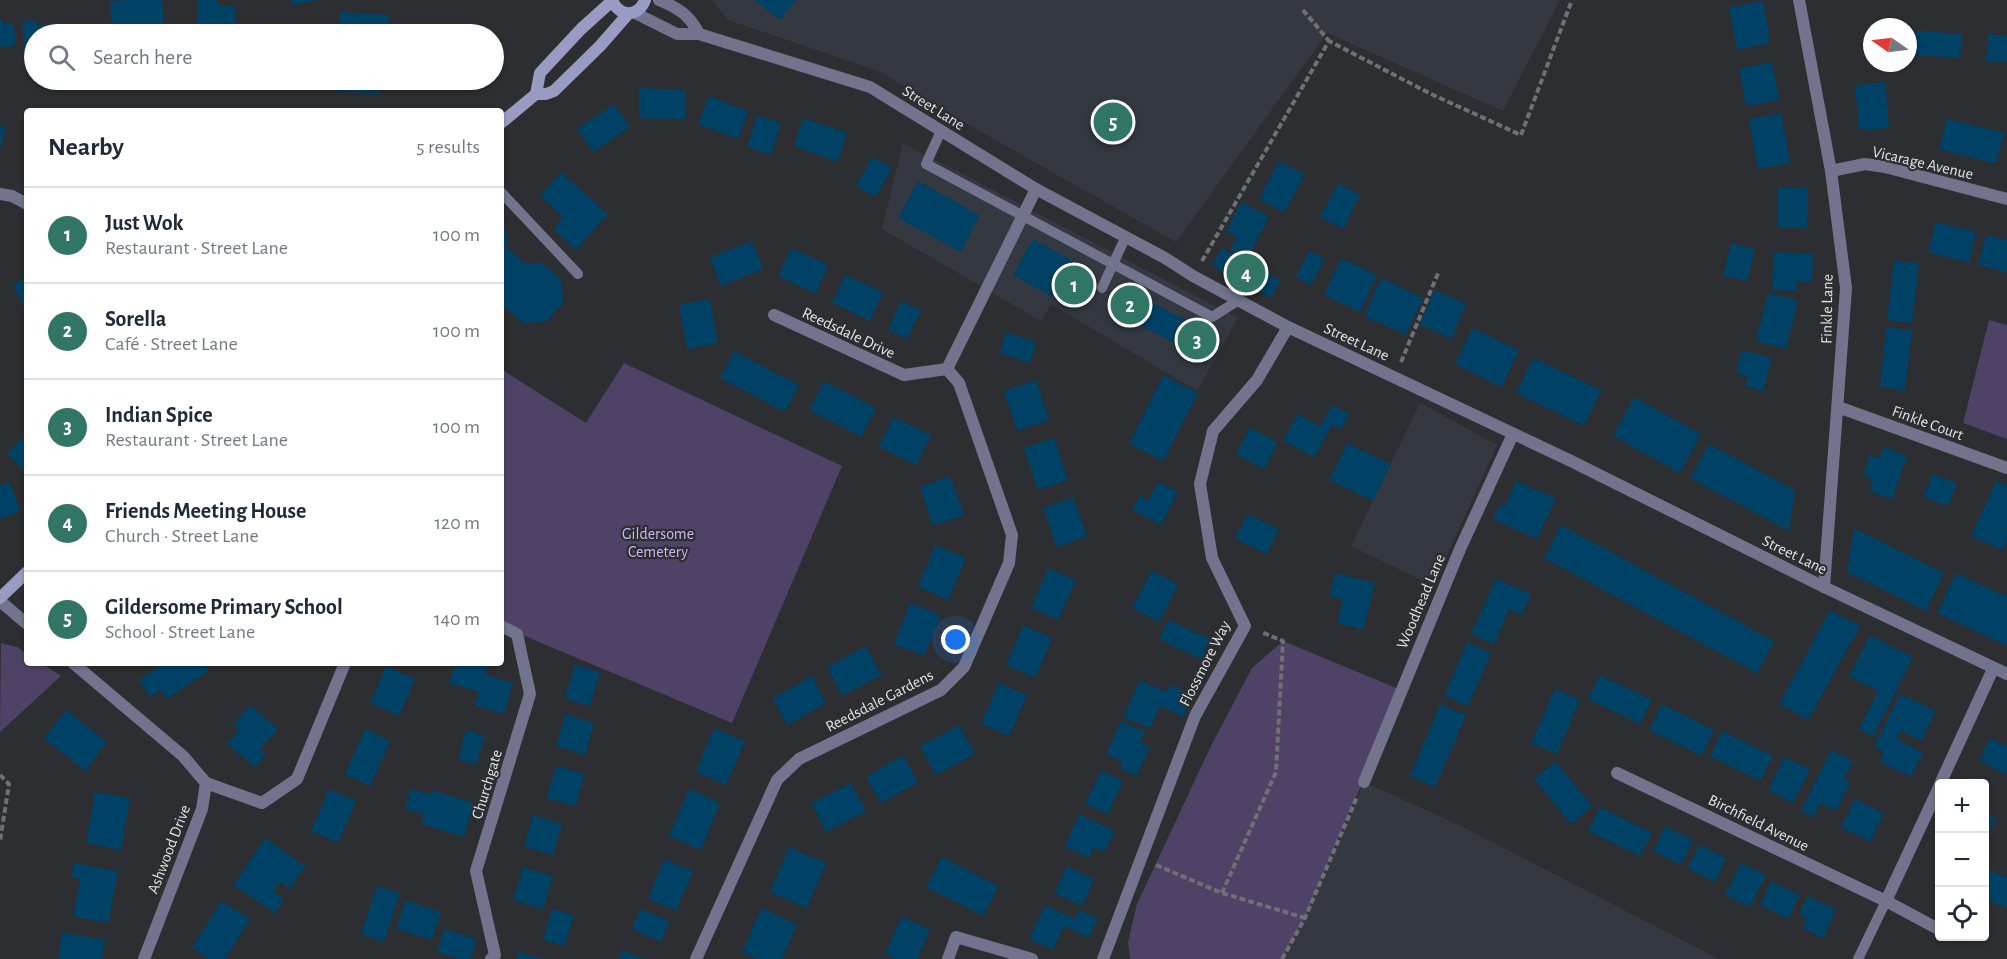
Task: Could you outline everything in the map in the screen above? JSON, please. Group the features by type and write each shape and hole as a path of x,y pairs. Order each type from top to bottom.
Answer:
{"main road":[{"path":"504,121 536,94 540,73 612,0 621,12 631,14"},
{"path":"536,94 554,91 631,14 641,8 645,0"},
{"path":"0,599 24,575"}],"street":[{"path":"659,0 685,13 699,34"},
{"name":"Finkle Lane","path":"1799,0 1831,171 1846,288 1824,587"},
{"name":"Street Lane","path":"631,14 677,34 699,34 870,87 1036,189 1126,236 1193,276 1288,327 2007,674"},
{"name":"Vicarage Avenue","path":"1831,171 1865,164 1885,167 2007,199"},
{"path":"947,369 1036,189"},
{"path":"0,194 12,196 24,202"},
{"name":"Reedsdale Drive","path":"774,315 904,375 947,369"},
{"name":"Flossmore Way","path":"1103,959 1195,716 1245,626 1212,558 1200,484 1213,431 1257,380 1288,327"},
{"name":"Reedsdale Gardens","path":"696,959 777,780 799,759 940,690 964,667 1004,574 1008,564 1012,535 959,383 947,369"},
{"name":"Finkle Court","path":"1838,407 2007,468"},
{"name":"Woodhead Lane","path":"1364,782 1460,549 1513,434"},
{"path":"0,599 24,621"},
{"name":"Churchgate","path":"491,959 495,955 476,871 530,694 517,634 504,628"},
{"path":"77,666 183,756 206,783 262,802 297,778 344,666"},
{"path":"1942,779 1993,669"},
{"name":"Birchfield Avenue","path":"1617,773 1886,901 1935,927"},
{"name":"Ashwood Drive","path":"144,959 202,809 206,783"},
{"path":"1886,901 1935,795"},
{"path":"948,959 956,937 1032,959"}],"lane":[{"path":"941,131 926,164 1212,317 1239,300"},
{"path":"504,195 578,274"},
{"path":"1102,288 1126,236"},
{"path":"1858,959 1886,901"}],"path":[{"path":"1303,9 1329,41 1431,94 1521,135 1572,0"},
{"path":"1193,276 1329,41"},
{"path":"1395,377 1439,271"},
{"path":"1222,893 1276,772 1283,641 1245,626"},
{"path":"0,775 9,784 0,841"},
{"path":"1282,959 1305,918 1364,782"},
{"path":"1155,865 1222,893 1305,918"}],"shaded area":[{"path":"712,0 1560,0 1503,111 1327,33 1176,242 983,133 879,71 728,20"},
{"path":"903,143 1238,318 1197,391 1051,304 1041,321 882,229"},
{"path":"1420,403 1497,445 1433,586 1351,546"},
{"path":"1364,782 1459,825 1719,959 1282,959 1305,918"}],"green space":[{"path":"1989,320 2007,325 2007,439 1963,423"},
{"name":"Gildersome Cemetery","path":"624,363 842,466 732,723 504,627 504,371 586,423"},
{"path":"1283,641 1401,690 1305,918 1282,959 1130,959 1128,942 1137,904 1211,746 1252,668"},
{"path":"1,643 17,647 24,652 24,666 46,666 61,676 0,732"}],"building":[{"path":"162,0 164,24 111,24 110,1"},
{"path":"198,0 218,0 218,6 235,6 235,24 198,24"},
{"path":"291,0 315,0 315,1 292,5"},
{"path":"754,0 796,0 780,20"},
{"path":"1763,1 1770,43 1737,50 1729,7"},
{"path":"340,12 389,15 388,24 339,24"},
{"path":"0,19 3,19 3,24 14,23 15,46 0,47"},
{"path":"36,20 37,24 24,24 24,52 22,21"},
{"path":"1917,31 1962,34 1960,58 1917,55"},
{"path":"1988,34 2007,36 2007,62 1986,61"},
{"path":"1772,62 1779,100 1746,106 1739,68"},
{"path":"1885,82 1889,128 1859,130 1855,85"},
{"path":"639,88 686,90 685,119 639,118"},
{"path":"335,90 379,90 379,94"},
{"path":"709,96 748,111 738,139 698,124"},
{"path":"614,104 630,127 593,152 577,129"},
{"path":"1781,113 1790,163 1758,169 1749,119"},
{"path":"757,115 781,123 771,155 747,147"},
{"path":"803,118 847,133 837,162 794,146"},
{"path":"1947,119 2004,133 1996,164 1939,149"},
{"path":"0,126 6,127 1,148 0,148"},
{"path":"872,157 892,168 876,197 856,186"},
{"path":"1279,161 1305,174 1284,213 1259,199"},
{"path":"561,172 608,214 576,250 553,229 563,217 540,196"},
{"path":"918,181 979,215 961,252 898,218"},
{"path":"1338,183 1360,195 1343,229 1320,217"},
{"path":"1778,187 1808,187 1807,228 1778,228"},
{"path":"1241,202 1269,216 1247,259 1230,250 1237,237 1226,231"},
{"path":"1936,222 1976,232 1969,263 1928,252"},
{"path":"504,229 506,229 508,249 525,263 542,263 560,278 564,301 546,322 523,323 504,307"},
{"path":"1986,235 2007,240 2007,272 1978,265"},
{"path":"1033,239 1094,273 1075,309 1013,275"},
{"path":"752,241 763,269 721,286 710,257"},
{"path":"1731,243 1755,249 1747,281 1723,276"},
{"path":"791,248 828,265 816,294 778,276"},
{"path":"1221,248 1280,280 1271,298 1212,266"},
{"path":"1309,251 1325,259 1311,285 1296,277"},
{"path":"1774,252 1813,254 1812,282 1797,281 1796,291 1772,290"},
{"path":"1341,258 1377,275 1360,312 1324,295"},
{"path":"1894,260 1919,263 1912,323 1887,320"},
{"path":"845,275 883,292 870,321 832,303"},
{"path":"1381,278 1423,298 1406,335 1364,316"},
{"path":"24,279 24,307 13,284"},
{"path":"1127,290 1211,333 1199,356 1115,312"},
{"path":"1435,290 1466,304 1451,339 1419,324"},
{"path":"1768,293 1798,300 1786,349 1756,341"},
{"path":"710,299 718,343 687,349 679,305"},
{"path":"901,301 921,310 907,339 888,330"},
{"path":"1886,327 1912,330 1905,390 1880,387"},
{"path":"1472,328 1519,350 1502,387 1455,364"},
{"path":"1006,332 1036,342 1030,363 999,353"},
{"path":"1742,350 1772,358 1763,391 1745,386 1748,377 1736,373"},
{"path":"734,351 799,385 785,412 720,378"},
{"path":"1533,358 1601,390 1584,426 1516,393"},
{"path":"1163,375 1198,393 1163,461 1129,444"},
{"path":"1036,380 1049,420 1017,431 1004,391"},
{"path":"824,381 876,408 861,437 809,410"},
{"path":"1634,397 1701,434 1680,473 1613,436"},
{"path":"1332,405 1349,414 1341,429 1332,425 1314,457 1283,441 1297,414 1320,426"},
{"path":"893,417 931,435 916,465 879,447"},
{"path":"1250,427 1278,443 1264,469 1236,454"},
{"path":"24,437 24,471 7,453"},
{"path":"1054,438 1068,480 1038,490 1024,448"},
{"path":"1347,443 1391,464 1373,501 1329,480"},
{"path":"1709,444 1795,490 1789,531 1690,478"},
{"path":"1883,447 1907,456 1892,499 1869,491 1873,479 1863,475 1870,454 1880,458"},
{"path":"1932,474 1957,483 1948,506 1923,497"},
{"path":"950,476 964,515 933,526 920,487"},
{"path":"1516,481 1556,498 1537,539 1493,519 1500,504 1505,506"},
{"path":"1996,481 2007,486 2007,540 2003,550 1971,536"},
{"path":"10,482 20,511 0,519 0,486"},
{"path":"1158,482 1178,492 1161,525 1132,510 1140,496 1148,501"},
{"path":"1073,497 1087,536 1057,547 1043,508"},
{"path":"1247,514 1279,529 1267,554 1235,539"},
{"path":"1561,525 1774,641 1757,673 1544,558"},
{"path":"1854,528 1944,573 1926,611 1847,572"},
{"path":"935,545 966,558 948,600 918,587"},
{"path":"1048,568 1076,580 1058,620 1031,608"},
{"path":"1151,571 1178,584 1159,622 1132,608"},
{"path":"1335,573 1375,583 1363,630 1337,623 1343,600 1329,596"},
{"path":"1956,573 2007,597 2007,646 1937,613"},
{"path":"1496,579 1531,594 1521,615 1509,609 1494,644 1471,634"},
{"path":"910,603 941,615 924,656 894,644"},
{"path":"1830,610 1860,626 1808,720 1779,704"},
{"path":"1168,620 1210,639 1201,659 1159,639"},
{"path":"1023,625 1052,638 1035,678 1006,665"},
{"path":"1870,635 1913,657 1873,737 1859,729 1878,691 1849,676"},
{"path":"1467,642 1491,653 1468,706 1444,696"},
{"path":"866,646 881,675 842,696 827,667"},
{"path":"575,665 600,672 590,706 565,698"},
{"path":"160,666 205,666 208,671 167,699 161,690 150,697 139,680"},
{"path":"386,666 415,679 399,716 370,703"},
{"path":"455,666 487,666 484,674 513,683 504,714 475,706 479,692 449,683"},
{"path":"1600,675 1652,700 1640,724 1588,699"},
{"path":"812,676 826,703 787,725 773,698"},
{"path":"1140,680 1166,692 1170,685 1193,695 1183,717 1160,706 1150,728 1123,717"},
{"path":"999,683 1027,695 1009,736 981,724"},
{"path":"1555,689 1580,700 1557,754 1531,743"},
{"path":"1900,694 1936,711 1921,741 1901,731 1897,739 1923,753 1911,777 1880,762 1884,752 1874,747"},
{"path":"1440,704 1466,715 1435,787 1410,776"},
{"path":"1662,704 1714,730 1702,756 1649,730"},
{"path":"250,705 278,729 260,749 266,754 255,767 227,744 239,730 233,725"},
{"path":"66,710 107,742 85,771 44,738"},
{"path":"565,714 594,723 585,755 556,746"},
{"path":"1121,721 1145,732 1140,742 1150,747 1136,776 1120,768 1123,762 1106,754"},
{"path":"959,725 975,754 936,775 920,746"},
{"path":"714,728 745,741 726,785 696,772"},
{"path":"365,729 390,741 370,786 345,774"},
{"path":"466,730 485,736 476,765 458,759"},
{"path":"1722,731 1773,756 1760,781 1710,756"},
{"path":"1990,738 2007,747 2007,775 1979,760"},
{"path":"1831,750 1853,761 1844,779 1850,782 1836,811 1820,803 1813,817 1801,811"},
{"path":"903,755 918,782 881,803 866,777"},
{"path":"1784,757 1810,769 1793,803 1768,790"},
{"path":"1555,761 1592,806 1571,824 1534,779"},
{"path":"556,766 585,774 575,806 546,798"},
{"path":"1101,770 1123,781 1108,814 1085,804"},
{"path":"851,783 866,811 826,832 811,803"},
{"path":"329,789 356,801 338,843 311,831"},
{"path":"411,789 430,795 431,790 474,803 464,837 421,824 424,814 405,809"},
{"path":"689,789 720,803 701,850 669,836"},
{"path":"95,792 130,798 121,850 86,843"},
{"path":"1855,799 1884,814 1870,842 1841,827"},
{"path":"1600,807 1652,833 1640,856 1588,831"},
{"path":"1079,814 1115,831 1104,852 1094,847 1089,858 1065,846"},
{"path":"533,815 562,824 553,855 524,847"},
{"path":"1989,815 1996,819 1989,832"},
{"path":"1665,826 1693,840 1681,865 1653,851"},
{"path":"265,838 305,866 290,889 280,882 273,892 284,899 275,913 233,885"},
{"path":"1699,845 1726,858 1715,882 1687,868"},
{"path":"789,847 826,863 807,908 770,892"},
{"path":"942,857 998,886 983,916 926,887"},
{"path":"664,859 693,871 676,911 648,899"},
{"path":"74,863 118,871 108,923 73,916 80,879 71,877"},
{"path":"1741,863 1766,875 1750,907 1725,895"},
{"path":"1067,866 1094,879 1082,906 1054,893"},
{"path":"523,867 553,876 543,909 513,900"},
{"path":"1989,869 2007,878 2007,909 1989,900"},
{"path":"1771,881 1800,895 1788,919 1760,905"},
{"path":"377,886 400,893 384,942 361,934"},
{"path":"1808,896 1836,910 1823,938 1802,928 1807,918 1799,914"},
{"path":"405,900 441,912 432,940 396,929"},
{"path":"221,901 250,919 225,959 209,959 192,948"},
{"path":"1045,905 1075,919 1079,910 1098,918 1089,938 1064,926 1053,950 1029,939"},
{"path":"761,908 797,924 782,959 757,959 742,953"},
{"path":"552,909 574,915 564,946 543,940"},
{"path":"640,909 670,921 661,942 632,929"},
{"path":"902,916 930,930 917,959 895,959 885,954"},
{"path":"444,929 477,939 470,959 459,959 437,952"},
{"path":"62,932 105,940 102,959 58,959"},
{"path":"622,950 644,959 619,959"},
{"path":"519,952 541,958 517,959"}],"place":[{"name":"Gildersome Primary School","path":"1113,122"},
{"name":"Friends Meeting House","path":"1246,273"},
{"name":"Just Wok","path":"1074,285"},
{"name":"Sorella","path":"1130,305"},
{"name":"Indian Spice","path":"1197,340"}]}
